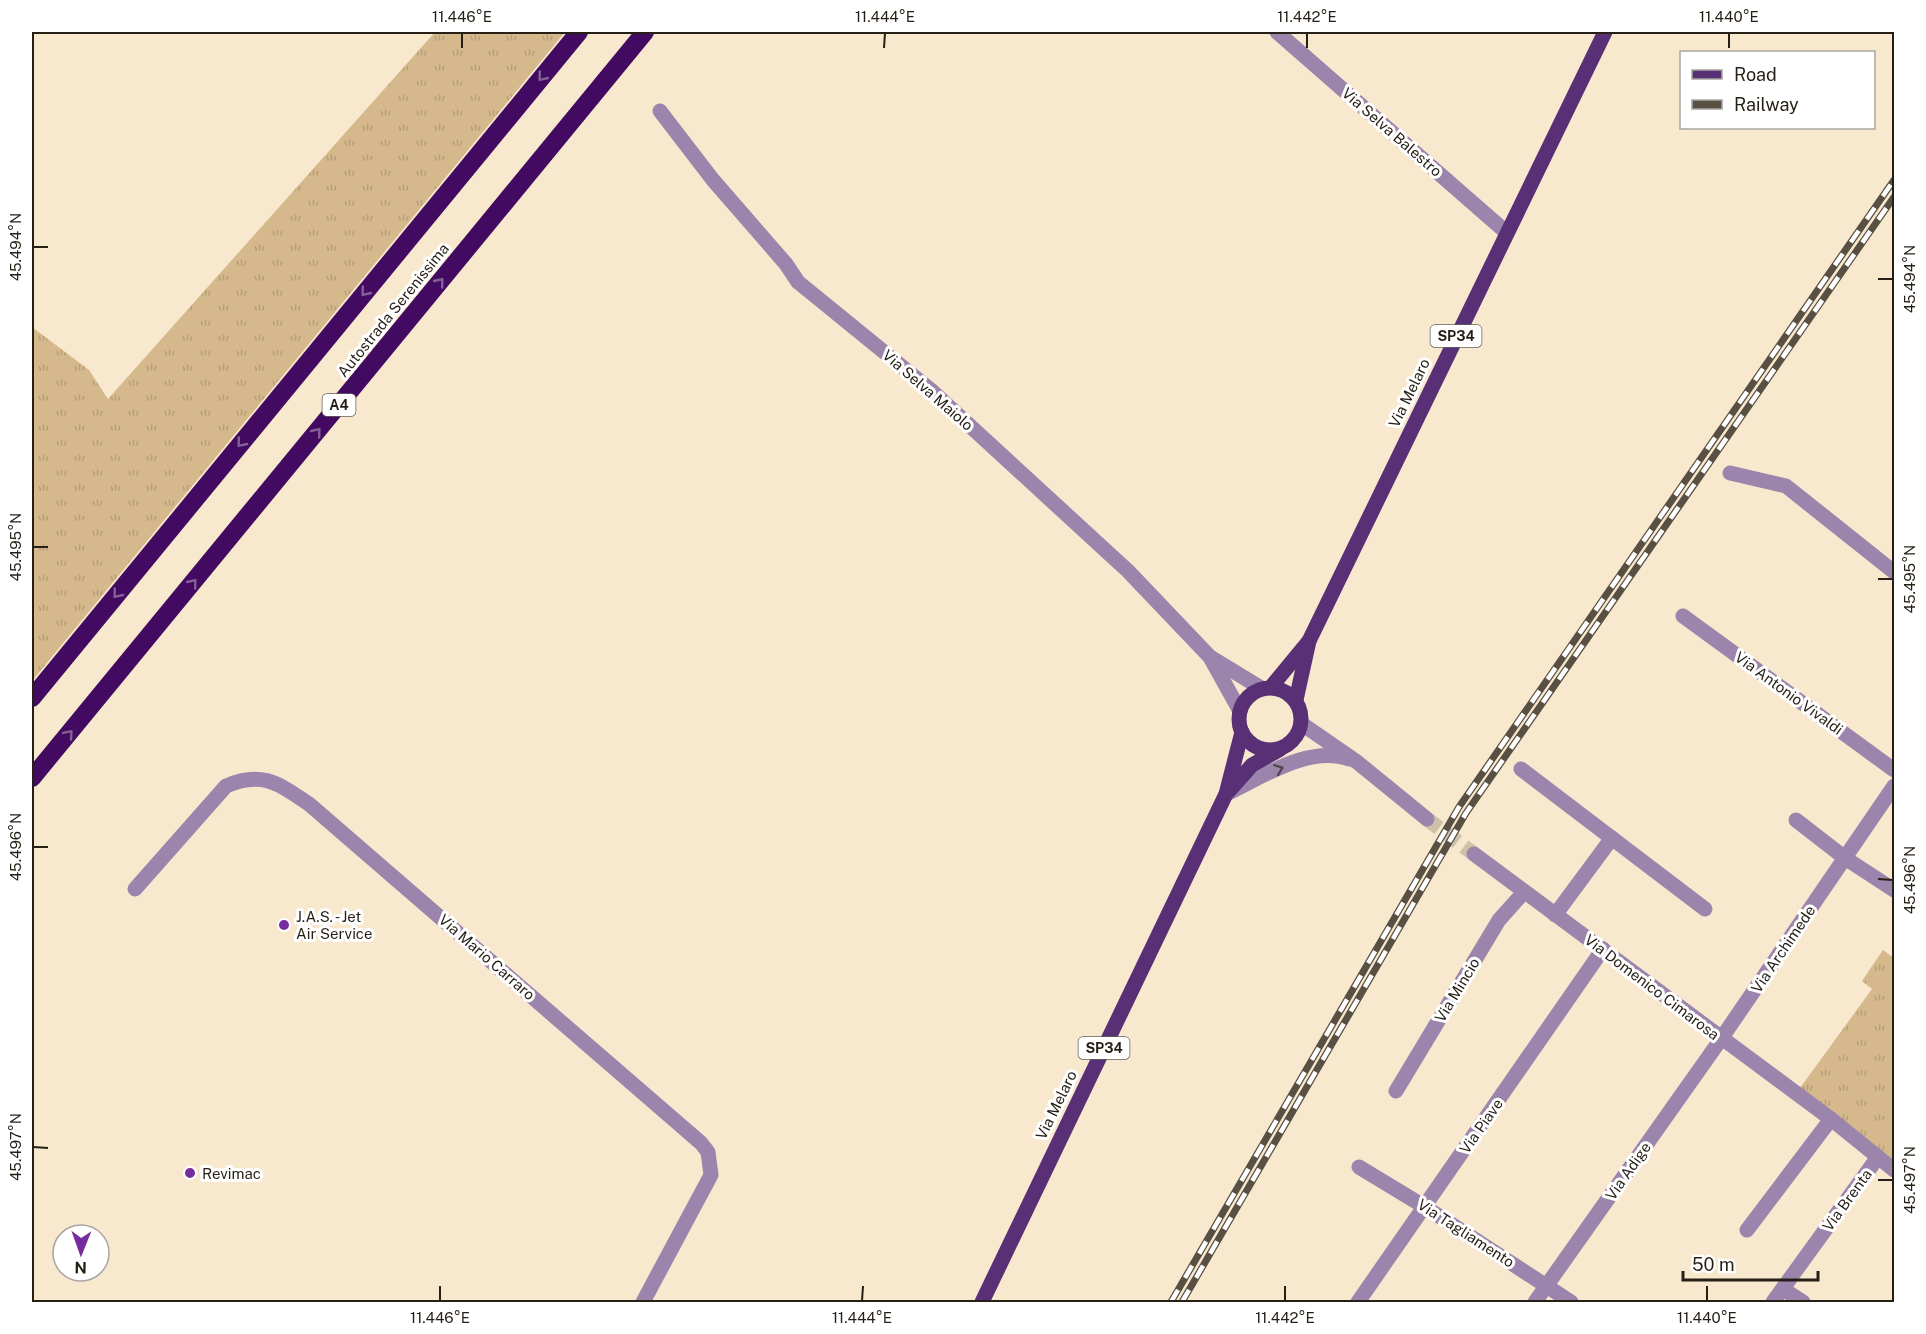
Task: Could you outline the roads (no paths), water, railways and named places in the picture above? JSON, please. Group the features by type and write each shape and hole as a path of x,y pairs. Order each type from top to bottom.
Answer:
{"highway":[{"path":"32,698 579,32"},
{"name":"Autostrada Serenissima","path":"32,778 645,32"}],"main road":[{"name":"Via Melaro","path":"1226,794 1252,765 1283,748 1298,734 1302,724 1302,715 1296,700 1309,640 1605,32"},
{"name":"Via Melaro","path":"982,1302 1226,794 1242,732 1240,711 1247,697 1266,688 1309,640"},
{"path":"1266,688 1289,693 1296,700"},
{"path":"1242,732 1255,746 1264,749 1283,748"}],"street":[{"name":"Via Selva Balestro","path":"1277,32 1506,232"},
{"name":"Via Selva Maiolo","path":"660,111 713,180 786,264 798,282 932,391 1128,571 1210,657 1240,711"},
{"path":"1730,473 1786,486 1894,572"},
{"name":"Via Antonio Vivaldi","path":"1683,616 1894,770"},
{"name":"Via Selva Maiolo","path":"1210,657 1266,688"},
{"path":"1302,724 1357,762 1427,819"},
{"path":"1226,794 1309,758 1334,754 1357,762"},
{"path":"1521,769 1705,909"},
{"name":"Via Mario Carraro","path":"135,889 226,786 240,780 255,778 278,783 309,804 701,1143 708,1152 711,1175 643,1302"},
{"name":"Via Archimede","path":"1721,1039 1894,786"},
{"path":"1796,820 1845,858 1894,890"},
{"path":"1555,915 1612,838"},
{"name":"Via Domenico Cimarosa","path":"1474,854 1831,1119 1894,1170"},
{"name":"Via Mincio","path":"1396,1091 1499,920 1524,892"},
{"name":"Via Piave","path":"1358,1302 1603,949"},
{"name":"Via Adige","path":"1535,1302 1721,1039"},
{"path":"1747,1230 1831,1119"},
{"name":"Via Brenta","path":"1773,1302 1878,1157"},
{"name":"Via Tagliamento","path":"1359,1167 1571,1302"},
{"path":"1783,1289 1803,1302"}],"tunnel":[{"path":"1427,819 1474,854"}],"railway":[{"path":"1171,1302 1459,807 1894,180"},
{"path":"1182,1302 1466,813 1894,197"}],"place":[{"name":"J.A.S. - Jet Air Service","path":"284,925"},
{"name":"Revimac","path":"190,1173"}]}
